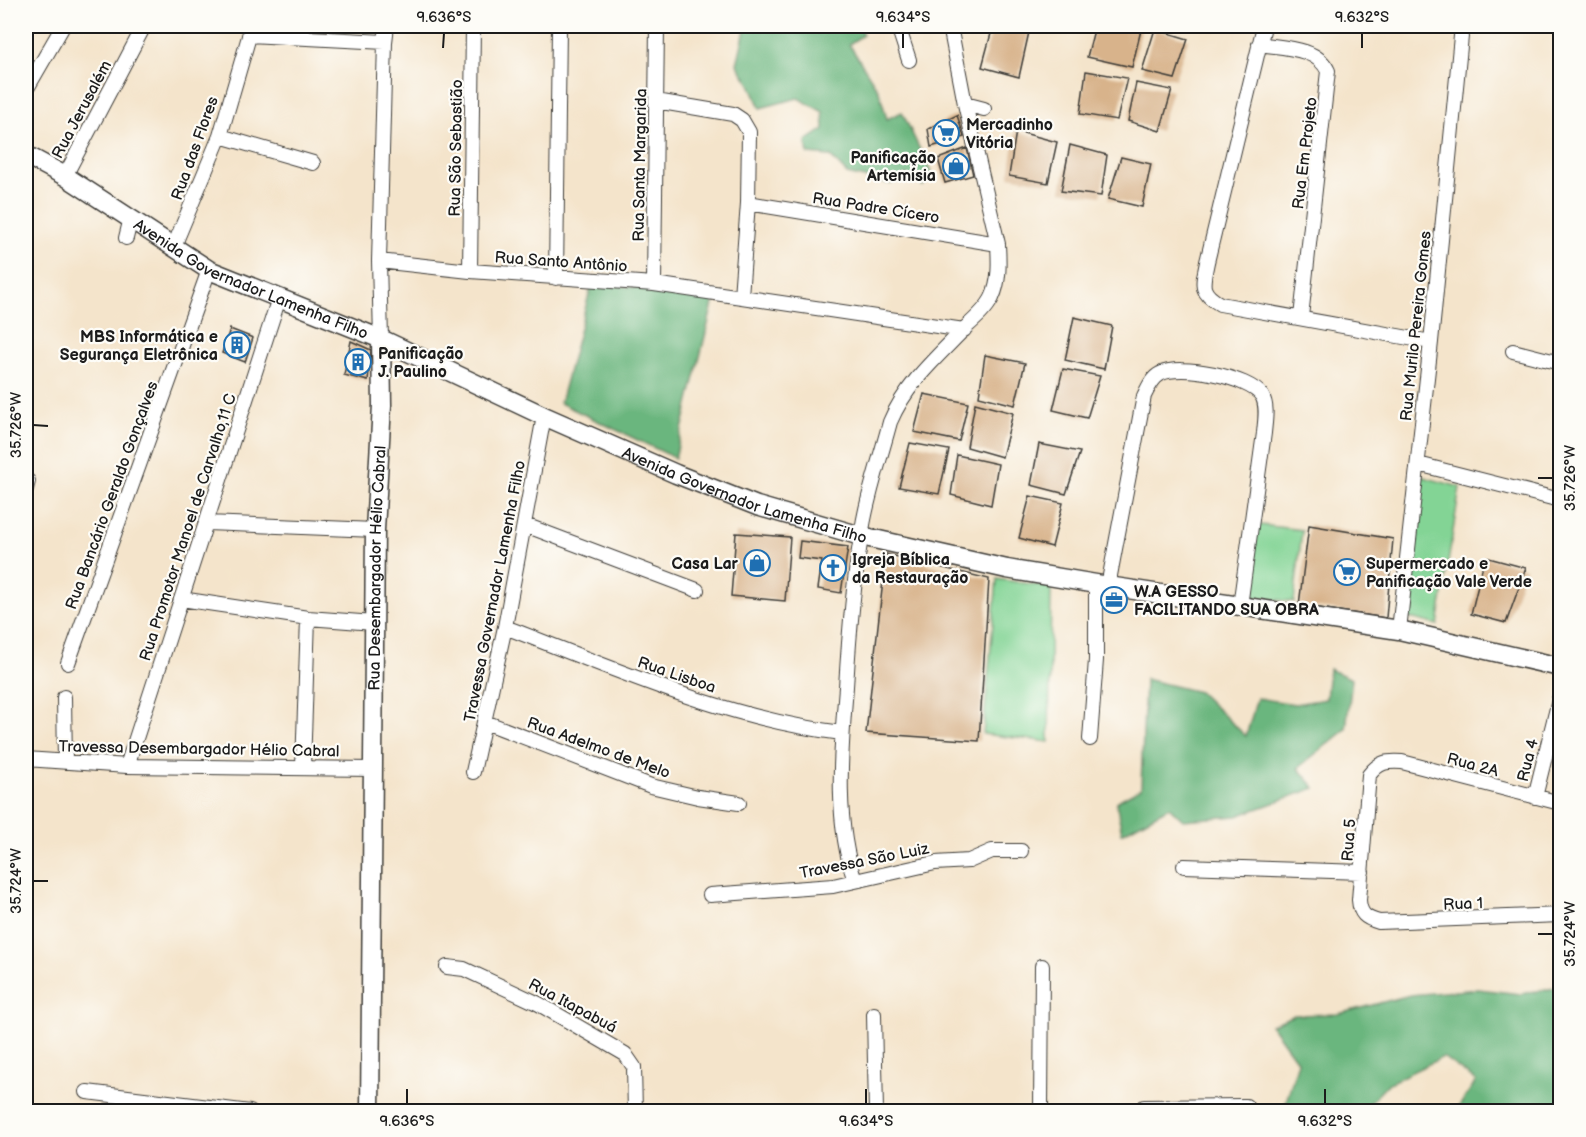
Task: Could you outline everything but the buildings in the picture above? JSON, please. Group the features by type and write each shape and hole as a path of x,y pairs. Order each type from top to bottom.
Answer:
{"street":[{"path":"26,90 63,26"},
{"name":"Rua Jerusalém","path":"65,176 144,26"},
{"name":"Rua Desembargador Hélio Cabral","path":"370,1112 375,530 382,405 379,261 387,26"},
{"name":"Rua São Sebastião","path":"470,271 473,26"},
{"path":"556,278 559,26"},
{"name":"Rua Santa Margarida","path":"654,284 657,26"},
{"path":"898,26 909,60"},
{"path":"855,881 847,858 843,830 842,733 861,536 890,422 897,406 914,381 964,330 993,308 997,286 998,244 965,104 950,26"},
{"path":"1264,26 1207,261 1204,291 1208,297 1220,304 1431,342"},
{"name":"Rua Murilo Pereira Gomes","path":"1399,630 1431,342 1462,26"},
{"path":"250,30 385,42"},
{"name":"Rua das Flores","path":"174,246 220,136 250,30"},
{"name":"Rua Em Projeto","path":"1259,44 1312,54 1323,61 1328,71 1301,317"},
{"path":"656,101 733,114 746,125 749,132 748,203 741,296"},
{"path":"965,104 984,109"},
{"path":"220,136 313,163"},
{"name":"Avenida Governador Lamenha Filho","path":"26,154 65,176 209,270 381,339 544,416 676,474 757,506 861,536 1007,569 1399,630 1560,667"},
{"name":"Rua Padre Cícero","path":"748,203 998,244"},
{"path":"126,238 131,218"},
{"name":"Rua Santo Antônio","path":"379,261 470,271 654,284 964,330"},
{"name":"Rua Bancário Geraldo Gonçalves","path":"68,663 209,270"},
{"name":"Rua Promotor Manoel de Carvalho,11 C","path":"127,766 279,298"},
{"path":"1513,351 1560,363"},
{"path":"1090,739 1102,585 1144,396 1150,384 1161,373 1175,370 1238,380 1253,387 1262,395 1266,406 1240,606"},
{"name":"Travessa Governador Lamenha Filho","path":"473,772 505,627 544,416"},
{"path":"1418,464 1560,500"},
{"path":"207,523 375,530"},
{"path":"525,525 697,590"},
{"path":"181,599 308,618 374,623"},
{"path":"303,767 308,618"},
{"name":"Rua Lisboa","path":"505,627 663,688 720,706 805,729 842,733"},
{"name":"Rua 4","path":"1535,797 1560,696"},
{"path":"64,697 65,762"},
{"name":"Rua Adelmo de Melo","path":"485,722 651,786 698,797 739,803"},
{"name":"Travessa Desembargador Hélio Cabral","path":"26,759 127,766 372,769"},
{"name":"Rua 2A","path":"1377,765 1388,761 1402,762 1560,803"},
{"name":"Rua 5","path":"1367,918 1360,911 1359,900 1369,775 1377,765"},
{"name":"Travessa São Luiz","path":"710,895 793,890 855,881 935,863 969,861 992,851 1021,851"},
{"path":"1184,866 1362,872"},
{"name":"Rua 1","path":"1367,918 1378,922 1560,915"},
{"path":"1041,1112 1042,966"},
{"name":"Rua Itapabuá","path":"447,967 464,969 539,1004 625,1054 634,1067 635,1112"},
{"path":"874,1014 876,1112"},
{"path":"87,1092 132,1105 250,1112"},
{"path":"1144,1109 1246,1106"}],"green space":[{"path":"746,26 860,26 863,35 849,44 879,91 887,119 902,112 932,175 923,186 906,174 891,184 847,174 830,156 808,154 806,141 824,129 823,112 798,98 760,108 750,84 737,64"},
{"path":"592,283 715,296 675,458 560,403"},
{"path":"1420,476 1460,487 1438,625 1402,616"},
{"path":"1253,524 1302,530 1294,602 1246,596"},
{"path":"997,579 1051,587 1049,742 983,734"},
{"path":"1329,669 1352,679 1346,729 1298,768 1315,788 1237,816 1183,820 1169,807 1122,833 1116,802 1141,788 1145,679 1199,692 1246,736 1257,698 1295,704 1326,699"},
{"path":"1560,987 1560,1111 1456,1111 1476,1081 1443,1057 1389,1083 1362,1111 1302,1111 1285,1105 1298,1062 1271,1025 1294,1015 1338,1014 1410,995 1478,989 1521,994"}],"place":[{"name":"Mercadinho Vitória","path":"946,133"},
{"name":"Panificação Artemísia","path":"956,166"},
{"name":"MBS Informática e Segurança Eletrônica","path":"237,345"},
{"name":"Panificação J. Paulino","path":"358,362"},
{"name":"Casa Lar","path":"757,563"},
{"name":"Igreja Bíblica da Restauração","path":"833,568"},
{"name":"Supermercado e Panificação Vale Verde","path":"1347,572"},
{"name":"W.A GESSO FACILITANDO SUA OBRA","path":"1114,600"}]}
